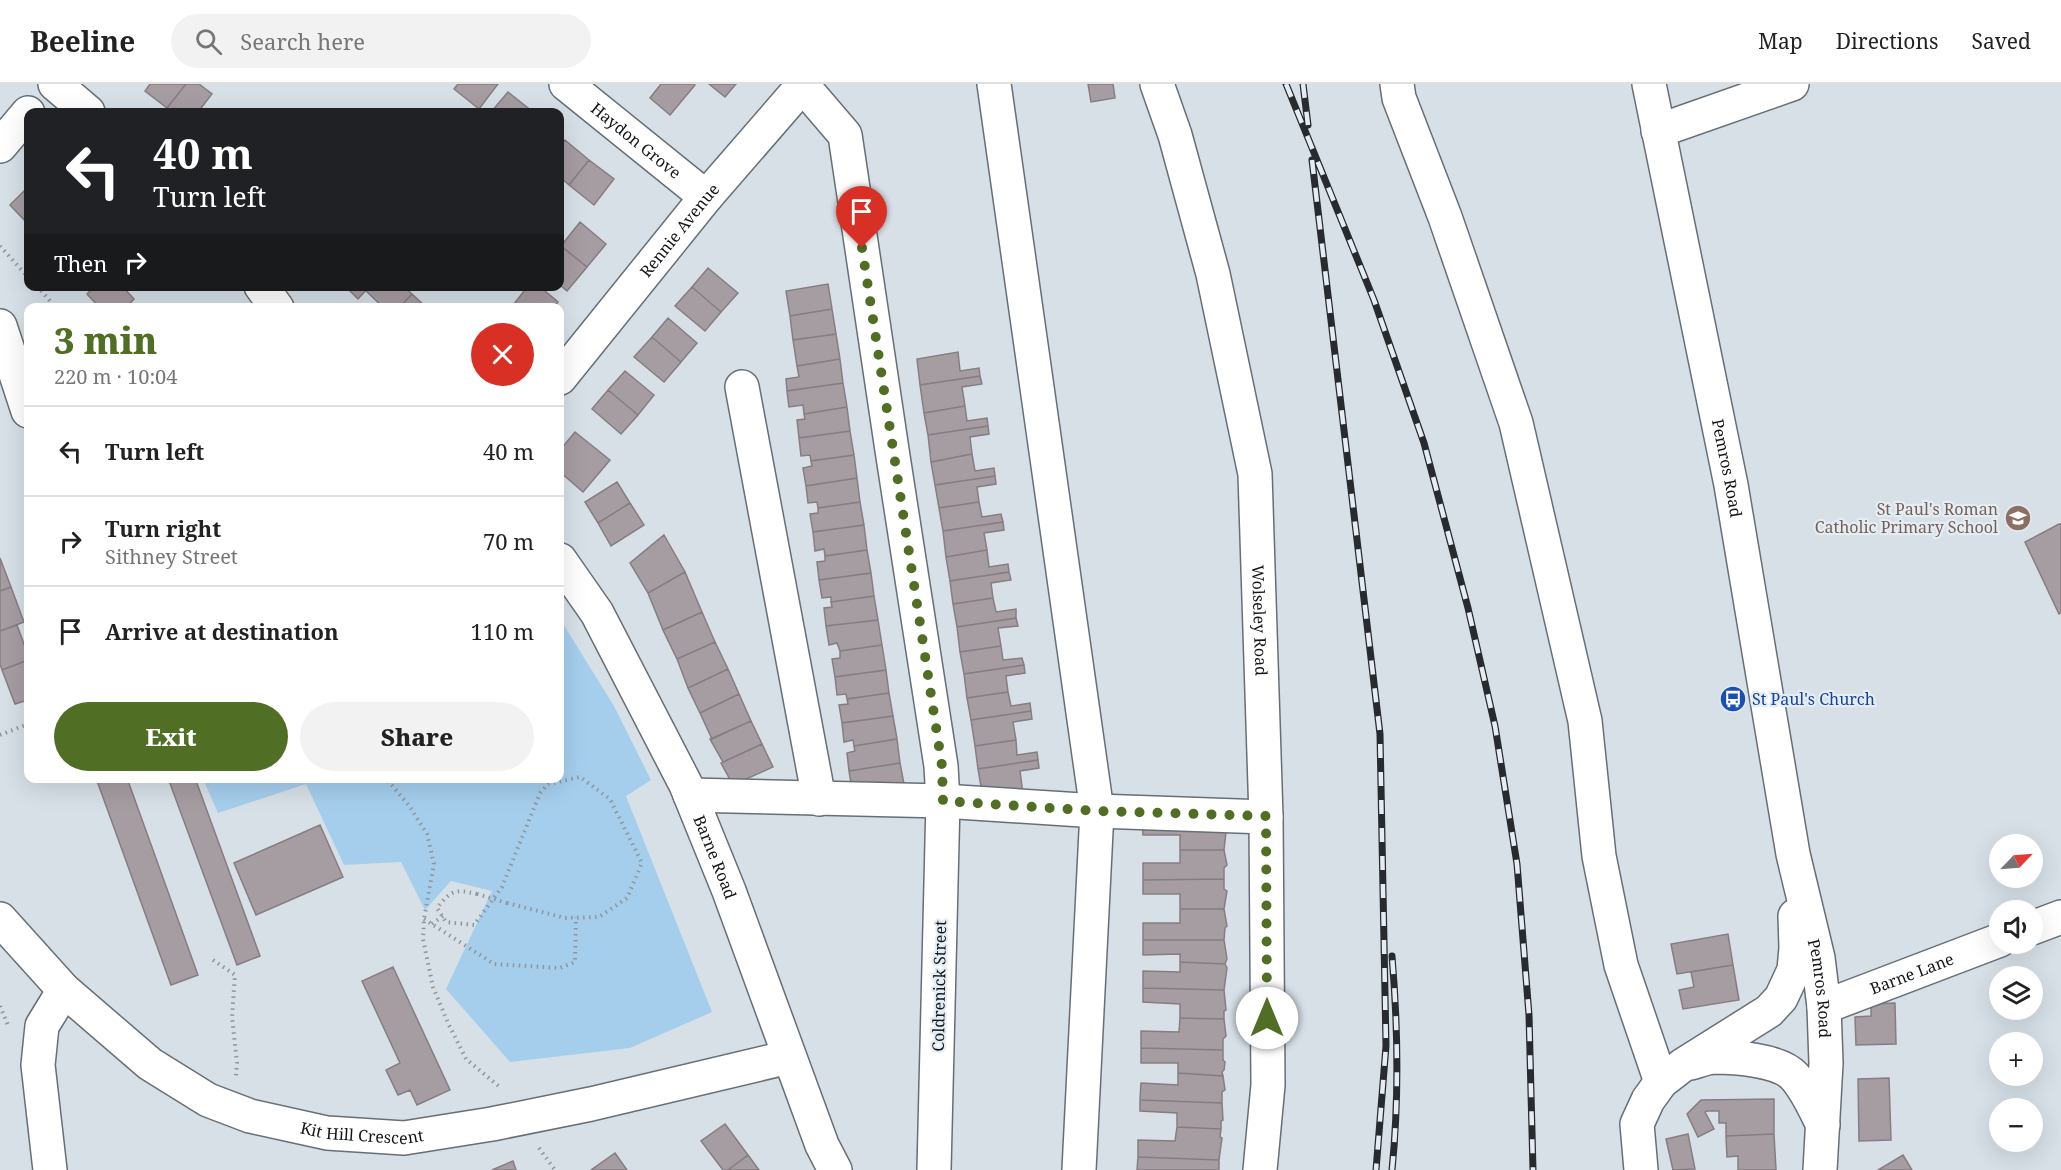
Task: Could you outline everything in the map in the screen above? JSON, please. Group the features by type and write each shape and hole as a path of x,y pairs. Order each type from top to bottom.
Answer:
{"street":[{"path":"32,108 54,84 83,108"},
{"name":"Haydon Grove","path":"566,84 706,197"},
{"path":"994,84 1097,811 1079,1170"},
{"name":"Wolseley Road","path":"1157,84 1175,135 1213,274 1255,474 1266,816 1268,1085 1260,1170"},
{"path":"1397,84 1399,98 1445,217 1516,423 1585,721 1599,856 1621,965 1672,1073 1712,1057 1767,1063 1793,1074 1807,1094 1823,1125"},
{"name":"Pemros Road","path":"1649,84 1731,485 1793,854 1818,958 1824,1007 1826,1063 1820,1170"},
{"path":"1658,131 1792,84"},
{"name":"Rennie Avenue","path":"564,373 706,197 803,85"},
{"name":"Coldrenick Street","path":"803,85 845,135 942,766 934,1170"},
{"path":"0,146 24,118"},
{"path":"0,326 24,399"},
{"path":"742,387 819,799"},
{"name":"Barne Road","path":"564,566 597,613 690,795 729,891 822,1145 835,1170"},
{"path":"690,795 943,801 1097,811 1266,816"},
{"name":"Pemros Road","path":"1641,1170 1637,1124 1648,1100 1672,1073 1769,1011 1781,998 1794,970 1796,948 1793,854"},
{"path":"2043,924 2061,917"},
{"name":"Kit Hill Crescent","path":"0,920 64,990 150,1064 208,1100 233,1110 327,1133 404,1138 492,1124 789,1058"},
{"name":"Barne Lane","path":"1824,1007 1989,944"},
{"path":"50,1170 38,1065 42,1026 64,990"}],"path":[{"path":"0,246 24,273"},
{"path":"41,291 52,303"},
{"path":"0,735 24,726"},
{"path":"553,783 548,784 540,793 502,887 474,925 446,922 437,908 449,893 461,890 477,894 507,903 565,918 599,917 627,898 642,863 610,799 580,777 564,780"},
{"path":"390,783 428,834 434,864 424,919 423,939 434,987 448,1023 466,1059 517,1100 546,1113"},
{"path":"432,924 443,916"},
{"path":"424,919 494,964 560,968 575,962 576,917"},
{"path":"213,960 235,975 232,1017 237,1063 233,1110"}],"shaded area":[{"path":"564,625 614,706 651,780 626,796 712,1012 630,1048 510,1062 446,989 492,891 451,881 425,910 401,862 344,865 306,784 218,813 205,783 564,783"}],"building":[{"path":"150,84 186,84 167,108 145,91"},
{"path":"186,84 199,84 212,94 201,108 167,108"},
{"path":"458,84 498,84 480,108 454,89"},
{"path":"661,84 695,85 670,115 650,98"},
{"path":"709,84 736,84 725,97"},
{"path":"1088,84 1113,84 1115,98 1091,102"},
{"path":"508,92 528,108 494,108"},
{"path":"564,141 589,160 569,185 564,181"},
{"path":"589,160 614,179 594,205 569,185"},
{"path":"24,191 24,220 10,205"},
{"path":"580,222 606,244 587,267 564,248 564,242"},
{"path":"564,248 587,267 567,291 564,288"},
{"path":"708,268 738,293 721,312 692,287"},
{"path":"828,284 832,309 790,316 786,291"},
{"path":"692,287 721,312 705,331 675,306"},
{"path":"90,291 127,291 134,299 130,303 95,303 87,294"},
{"path":"350,291 365,291 358,299"},
{"path":"366,291 409,291 412,294 404,303 379,303"},
{"path":"524,291 545,291 558,302 557,303 515,303"},
{"path":"412,294 422,303 404,303"},
{"path":"832,309 836,334 793,340 790,316"},
{"path":"668,318 697,343 681,362 652,337"},
{"path":"836,334 840,359 797,366 793,340"},
{"path":"652,337 681,362 664,382 634,357"},
{"path":"958,352 960,371 979,368 980,376 920,385 917,359"},
{"path":"840,359 843,383 787,391 786,379 799,377 797,366"},
{"path":"625,371 654,395 638,415 608,390"},
{"path":"980,376 982,384 962,387 965,406 924,413 920,385"},
{"path":"843,383 847,407 804,414 803,405 789,407 787,391"},
{"path":"608,390 638,415 621,434 592,409"},
{"path":"965,406 967,421 987,418 988,426 928,435 924,413"},
{"path":"847,407 850,431 799,438 797,420 805,419 804,414"},
{"path":"988,426 989,434 970,437 972,454 931,462 928,435"},
{"path":"850,431 854,455 811,461 810,455 801,456 799,438"},
{"path":"575,432 610,460 583,492 564,475 564,445"},
{"path":"972,454 975,471 994,468 995,476 935,485 931,462"},
{"path":"854,455 857,478 806,486 803,468 812,466 811,461"},
{"path":"995,476 996,484 977,487 979,502 939,508 935,485"},
{"path":"857,478 860,502 818,508 817,502 808,503 806,486"},
{"path":"617,482 630,503 598,523 585,502"},
{"path":"860,502 864,525 813,532 810,514 818,513 818,508"},
{"path":"979,502 982,517 1001,514 1003,522 943,531 939,508"},
{"path":"630,503 644,525 611,546 598,523"},
{"path":"1003,522 1004,530 984,533 987,550 946,557 943,531"},
{"path":"2061,524 2061,613 2059,614 2025,542"},
{"path":"864,525 867,550 825,556 824,549 815,551 813,532"},
{"path":"664,535 685,572 648,593 630,563"},
{"path":"867,550 871,573 819,580 817,562 825,561 825,556"},
{"path":"987,550 989,567 1008,564 1009,572 950,581 946,557"},
{"path":"0,558 11,587 0,591"},
{"path":"685,572 702,612 663,630 648,593"},
{"path":"1009,572 1011,580 991,583 993,598 953,604 950,581"},
{"path":"871,573 874,596 831,602 831,597 822,598 819,580"},
{"path":"11,587 24,622 0,631 0,591"},
{"path":"874,596 878,620 826,626 824,608 832,607 831,602"},
{"path":"993,598 996,612 1016,609 1016,618 957,627 953,604"},
{"path":"702,612 715,642 677,659 663,630"},
{"path":"1016,618 1018,626 998,628 1001,646 960,652 957,627"},
{"path":"878,620 882,645 840,651 837,643 829,645 826,626"},
{"path":"17,625 24,644 24,662 2,670 0,664 0,631"},
{"path":"715,642 728,669 688,688 677,659"},
{"path":"882,645 886,670 835,677 832,659 840,658 840,651"},
{"path":"1001,646 1003,660 1022,658 1024,665 964,674 960,652"},
{"path":"24,662 24,701 15,704 2,670"},
{"path":"1024,665 1025,673 1006,676 1008,692 967,698 964,674"},
{"path":"728,669 739,694 700,713 688,688"},
{"path":"886,670 889,693 847,699 846,694 837,695 835,677"},
{"path":"1008,692 1011,706 1030,703 1031,711 971,720 967,698"},
{"path":"889,693 893,716 842,723 839,705 848,704 847,699"},
{"path":"739,694 751,721 712,739 700,713"},
{"path":"1031,711 1032,719 1013,722 1016,740 975,746 971,720"},
{"path":"893,716 897,739 854,746 853,740 844,742 842,723"},
{"path":"751,721 762,744 723,762 710,739"},
{"path":"897,739 900,763 849,771 847,753 855,751 854,746"},
{"path":"1016,740 1017,755 1037,752 1038,760 978,769 975,746"},
{"path":"762,744 773,767 733,785 721,763"},
{"path":"1038,760 1039,768 1020,771 1023,794 982,792 978,769"},
{"path":"900,763 906,795 852,789 849,771"},
{"path":"98,783 129,783 198,975 171,985"},
{"path":"170,783 197,783 260,956 237,965"},
{"path":"1142,821 1224,830 1226,832 1224,850 1180,850 1180,835 1143,835"},
{"path":"320,825 343,877 256,915 234,863"},
{"path":"1180,850 1224,850 1227,865 1224,868 1224,879 1143,880 1143,863 1180,863"},
{"path":"1224,879 1224,889 1227,891 1224,909 1180,909 1180,894 1143,894 1143,880"},
{"path":"1180,909 1224,909 1227,926 1224,940 1143,940 1143,923 1180,923"},
{"path":"1728,934 1733,965 1677,974 1671,944"},
{"path":"1143,940 1224,940 1227,959 1225,964 1180,962 1180,954 1143,955"},
{"path":"1180,962 1225,964 1227,968 1224,990 1143,988 1143,971 1180,972"},
{"path":"1733,965 1739,1000 1683,1009 1679,990 1694,987 1691,972"},
{"path":"393,967 450,1090 417,1105 410,1090 398,1095 386,1070 400,1063 362,981"},
{"path":"1143,988 1224,990 1226,1010 1224,1019 1180,1018 1180,1004 1143,1002"},
{"path":"1895,1003 1896,1044 1856,1045 1855,1017 1871,1016 1871,1004"},
{"path":"1180,1018 1224,1019 1226,1036 1223,1039 1223,1050 1141,1048 1141,1031 1179,1032"},
{"path":"1141,1048 1223,1050 1225,1062 1223,1076 1178,1073 1178,1063 1141,1063"},
{"path":"1178,1073 1223,1076 1225,1090 1222,1092 1222,1103 1140,1100 1141,1083 1178,1085"},
{"path":"1889,1078 1891,1140 1859,1141 1858,1079"},
{"path":"1774,1099 1774,1134 1726,1136 1726,1123 1719,1123 1719,1111 1707,1111 1705,1112 1714,1129 1698,1137 1687,1114 1701,1100"},
{"path":"1140,1100 1222,1103 1221,1129 1177,1127 1177,1113 1140,1111"},
{"path":"725,1124 748,1155 728,1170 723,1170 701,1141"},
{"path":"1177,1127 1221,1129 1219,1160 1138,1157 1138,1140 1175,1141"},
{"path":"1688,1134 1695,1169 1673,1170 1666,1139"},
{"path":"1774,1134 1776,1170 1738,1170 1738,1156 1727,1157 1726,1136"},
{"path":"615,1153 627,1170 591,1170"},
{"path":"748,1155 759,1170 728,1170"},
{"path":"1903,1155 1912,1170 1878,1170"},
{"path":"1138,1157 1219,1160 1219,1170 1137,1170"},
{"path":"513,1161 516,1170 492,1170"}],"railway":[{"path":"1286,84 1374,300 1424,443 1468,608 1495,726 1517,864 1529,1015 1533,1170"},
{"path":"1303,84 1308,125"},
{"path":"1312,160 1380,734 1386,1046 1376,1170"},
{"path":"1392,956 1397,1063 1392,1170"}],"place":[{"name":"St Paul's Roman Catholic Primary School","path":"2018,518"},
{"name":"St Paul's Church","path":"1733,699"}],"route":[{"path":"862,248 942,766 943,801 1097,811 1266,816 1267,1018"}]}
